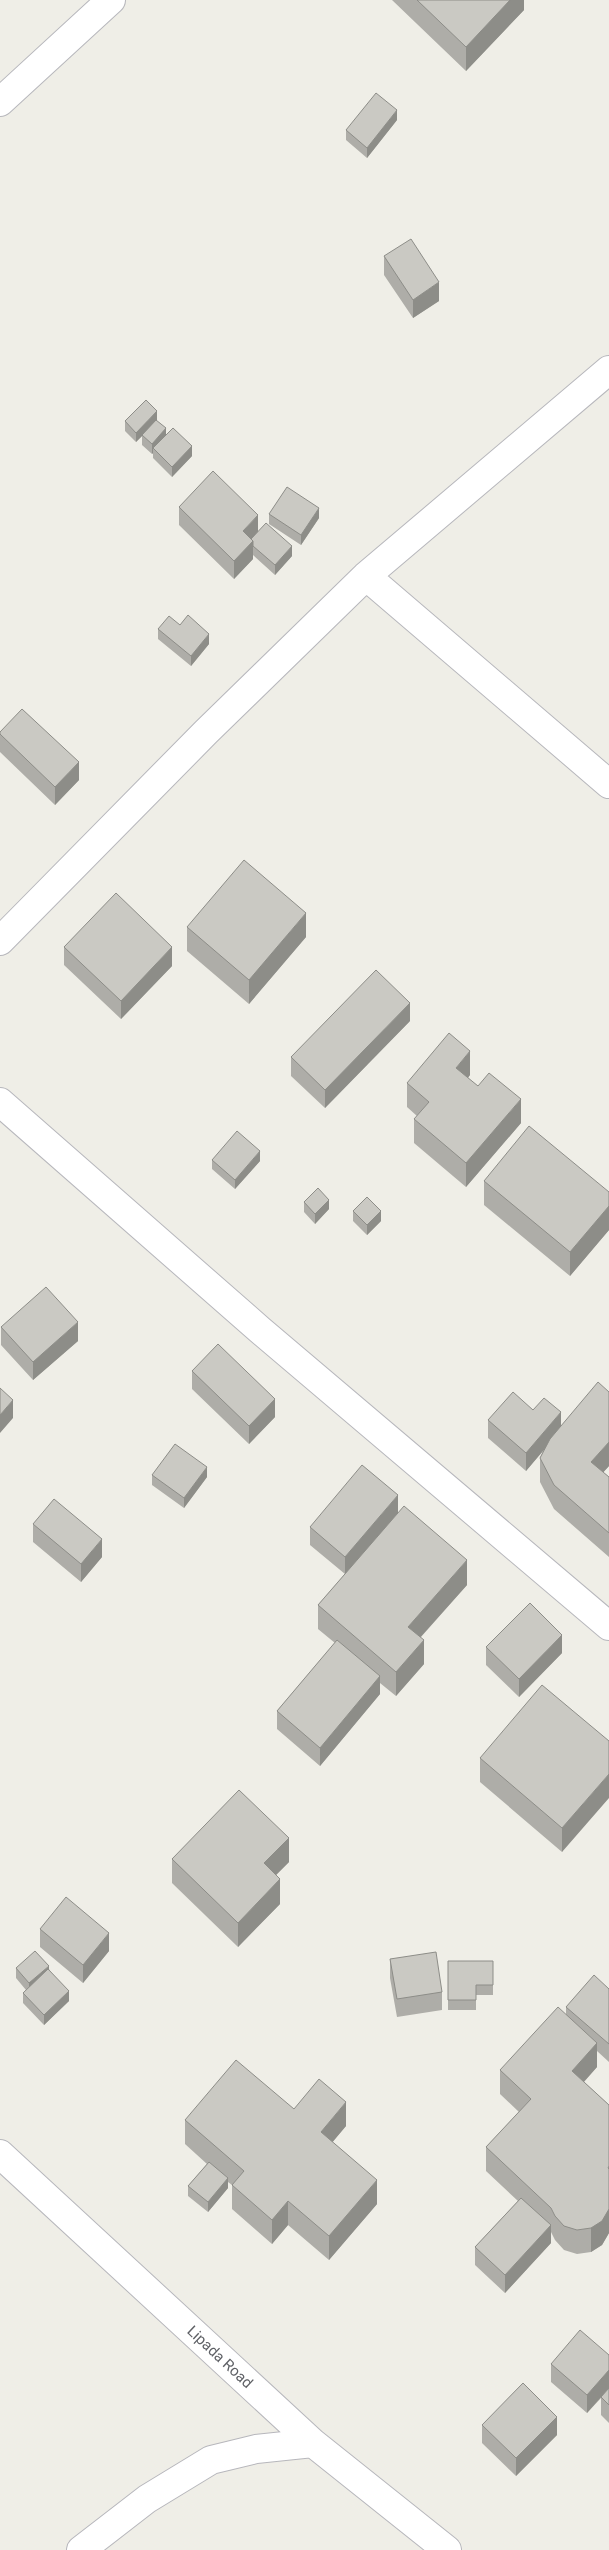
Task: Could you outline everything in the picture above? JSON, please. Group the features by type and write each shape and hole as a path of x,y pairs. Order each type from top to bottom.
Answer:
{"street":[{"path":"0,102 111,0"},
{"path":"0,941 213,725 366,576 609,370"},
{"path":"366,576 609,784"},
{"path":"0,1102 260,1330 609,1626"},
{"name":"Lipada Road","path":"0,2154 313,2444 448,2550"},
{"path":"81,2550 147,2499 211,2460 256,2449 313,2444"}],"building":[{"path":"417,0 510,0 466,47"},
{"path":"376,93 397,110 367,148 346,130"},
{"path":"411,239 439,282 413,300 384,256"},
{"path":"146,400 157,411 136,433 125,421"},
{"path":"156,420 166,428 152,444 142,435"},
{"path":"173,428 192,446 172,467 153,448"},
{"path":"213,471 258,515 243,531 253,541 234,561 179,507"},
{"path":"287,487 319,508 301,535 269,514"},
{"path":"266,523 292,546 275,565 253,546 251,539"},
{"path":"188,615 209,634 191,656 158,629 169,616 180,625"},
{"path":"22,709 79,762 55,787 0,734"},
{"path":"244,860 306,913 249,980 187,927"},
{"path":"116,893 172,947 121,1001 64,947"},
{"path":"376,970 410,1003 325,1090 291,1057"},
{"path":"449,1033 470,1051 456,1068 478,1086 489,1073 521,1099 466,1163 414,1119 429,1102 407,1083"},
{"path":"529,1126 609,1192 609,1206 570,1252 484,1181"},
{"path":"237,1131 260,1151 235,1180 212,1160"},
{"path":"318,1188 329,1200 315,1214 304,1202"},
{"path":"367,1197 381,1211 367,1225 353,1211"},
{"path":"46,1287 78,1322 33,1362 1,1327"},
{"path":"218,1344 275,1399 249,1426 192,1371"},
{"path":"598,1382 609,1392 609,1442 591,1462 609,1477 609,1533 554,1485 540,1458 550,1439"},
{"path":"0,1388 13,1400 0,1415"},
{"path":"513,1392 533,1410 544,1398 561,1412 526,1453 488,1420"},
{"path":"175,1444 207,1467 184,1498 152,1475"},
{"path":"362,1465 398,1495 345,1557 310,1527"},
{"path":"54,1499 102,1539 81,1564 33,1524"},
{"path":"404,1506 467,1560 408,1627 424,1640 396,1672 318,1605"},
{"path":"530,1603 562,1635 519,1679 486,1647"},
{"path":"337,1640 380,1676 320,1748 277,1711"},
{"path":"542,1685 609,1741 609,1774 562,1828 480,1758"},
{"path":"239,1790 289,1838 264,1863 280,1879 238,1923 172,1859"},
{"path":"66,1897 109,1933 83,1965 40,1929"},
{"path":"35,1951 49,1966 29,1983 16,1968"},
{"path":"436,1952 442,1992 397,1999 390,1959"},
{"path":"448,1961 493,1961 493,1985 476,1985 476,2000 448,2000"},
{"path":"48,1969 69,1991 44,2015 23,1993"},
{"path":"594,1975 609,1989 609,2044 566,2007"},
{"path":"558,2007 597,2043 572,2071 609,2105 609,2209 602,2221 591,2228 577,2230 564,2226 551,2208 486,2147 531,2099 500,2070"},
{"path":"236,2060 294,2109 319,2079 346,2102 321,2132 377,2180 329,2236 288,2201 272,2220 232,2185 244,2171 185,2120"},
{"path":"209,2162 228,2178 208,2202 188,2186"},
{"path":"521,2198 551,2225 505,2275 475,2247"},
{"path":"580,2330 609,2355 609,2370 587,2395 551,2364"},
{"path":"523,2383 557,2417 516,2458 482,2425"},
{"path":"609,2388 609,2405 601,2397"}]}
